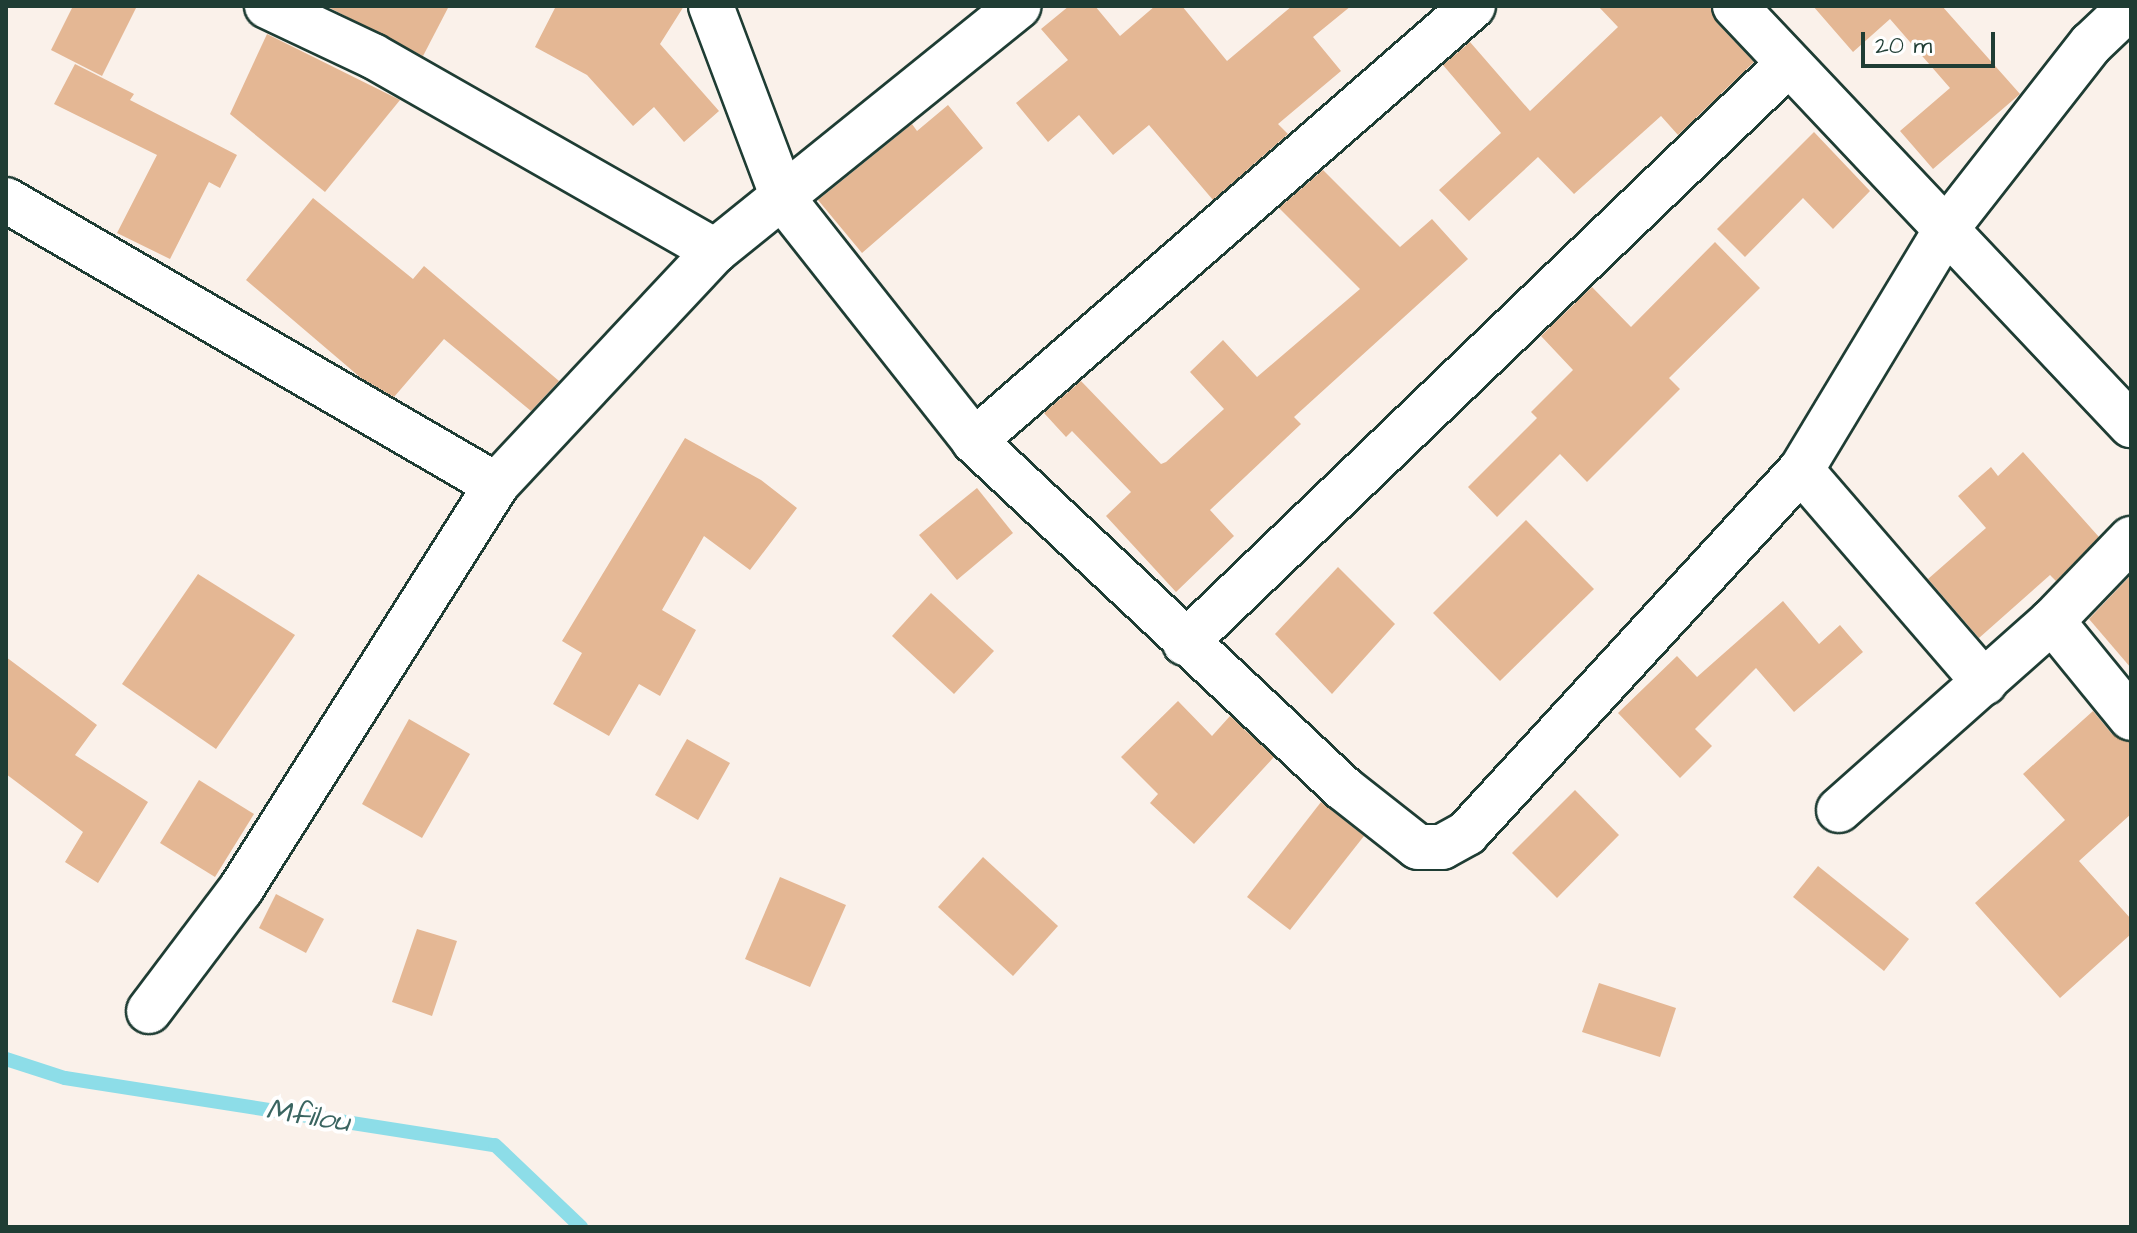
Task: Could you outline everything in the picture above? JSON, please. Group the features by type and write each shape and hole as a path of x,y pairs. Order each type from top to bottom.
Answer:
{"street":[{"path":"267,6 373,56 715,251"},
{"path":"711,6 784,200 974,441 1185,643 1343,788 1418,847 1442,847 1467,833 1801,470 1947,228 2091,44 2131,6"},
{"path":"149,1011 241,889 496,485 715,251 784,200 1019,6"},
{"path":"974,441 1473,6"},
{"path":"1735,6 1787,65 1947,228 2131,425"},
{"path":"1185,643 1787,65"},
{"path":"6,200 496,485"},
{"path":"1801,470 1985,683"},
{"path":"1839,810 2052,621 2131,539"},
{"path":"2052,621 2131,718"}],"building":[{"path":"73,6 137,6 102,76 51,50"},
{"path":"326,6 449,6 423,56"},
{"path":"556,6 684,6 660,44 719,111 684,142 654,107 633,126 587,75 535,47"},
{"path":"1069,6 1095,6 1120,36 1155,6 1182,6 1227,61 1292,6 1351,6 1313,37 1341,71 1278,124 1288,134 1213,200 1149,125 1113,155 1079,115 1048,142 1016,103 1068,60 1041,29"},
{"path":"1598,6 1710,6 1717,23 1754,62 1678,135 1661,116 1574,194 1538,157 1469,221 1439,190 1501,133 1443,65 1470,42 1530,111 1618,27"},
{"path":"1813,6 1942,6 2020,94 1933,169 1900,131 1950,88 1890,19 1853,52"},
{"path":"267,34 400,100 325,192 230,114"},
{"path":"75,64 134,94 130,100 237,155 220,188 209,182 170,259 117,233 157,155 54,104"},
{"path":"948,105 983,148 862,253 818,200 912,124 917,131"},
{"path":"1814,132 1870,191 1833,229 1803,198 1745,257 1717,229"},
{"path":"1323,170 1400,247 1432,219 1468,259 1294,417 1301,424 1210,510 1234,536 1176,592 1106,516 1131,492 1072,431 1066,437 1044,413 1081,381 1161,464 1166,462 1224,409 1190,372 1223,340 1257,377 1360,289 1279,208"},
{"path":"313,198 413,279 424,266 559,381 531,411 444,339 394,397 361,378 246,280"},
{"path":"1715,242 1760,288 1669,378 1680,389 1587,482 1560,454 1497,517 1468,487 1537,418 1531,412 1573,370 1541,336 1592,287 1631,327"},
{"path":"685,438 761,480 797,508 750,570 704,536 662,610 696,630 660,696 639,684 609,736 553,704 582,653 562,641"},
{"path":"2023,452 2099,537 2056,581 2050,575 1979,638 1928,579 1986,528 1958,496 1991,467 1998,476"},
{"path":"977,488 1013,533 957,580 919,535"},
{"path":"1526,520 1594,589 1500,681 1433,613"},
{"path":"1338,567 1395,624 1332,694 1275,634"},
{"path":"198,574 295,635 216,749 122,684"},
{"path":"2131,575 2131,668 2089,619"},
{"path":"931,593 994,651 954,694 892,636"},
{"path":"1783,601 1819,644 1840,625 1863,652 1794,712 1756,668 1695,729 1712,746 1680,778 1618,713 1677,656 1697,677"},
{"path":"6,657 97,725 75,755 148,802 98,883 65,862 83,832 6,774"},
{"path":"1178,701 1212,736 1230,716 1274,757 1194,844 1150,803 1158,794 1121,757"},
{"path":"2093,711 2112,734 2131,742 2131,814 2079,861 2131,919 2131,934 2060,998 1975,903 2065,820 2023,774"},
{"path":"409,719 470,754 422,838 362,804"},
{"path":"687,739 730,763 698,820 655,795"},
{"path":"199,780 254,814 215,877 160,843"},
{"path":"1575,790 1619,835 1557,898 1512,853"},
{"path":"1321,802 1364,836 1290,930 1247,897"},
{"path":"983,857 1058,926 1013,976 938,907"},
{"path":"1818,866 1909,939 1884,971 1793,897"},
{"path":"780,877 846,905 810,987 745,959"},
{"path":"276,894 324,919 306,953 259,928"},
{"path":"417,929 457,941 432,1016 392,1002"},
{"path":"1599,983 1676,1008 1660,1057 1582,1032"}],"waterway":[{"name":"Mfilou","path":"6,1059 65,1078 495,1145 581,1227"}]}
